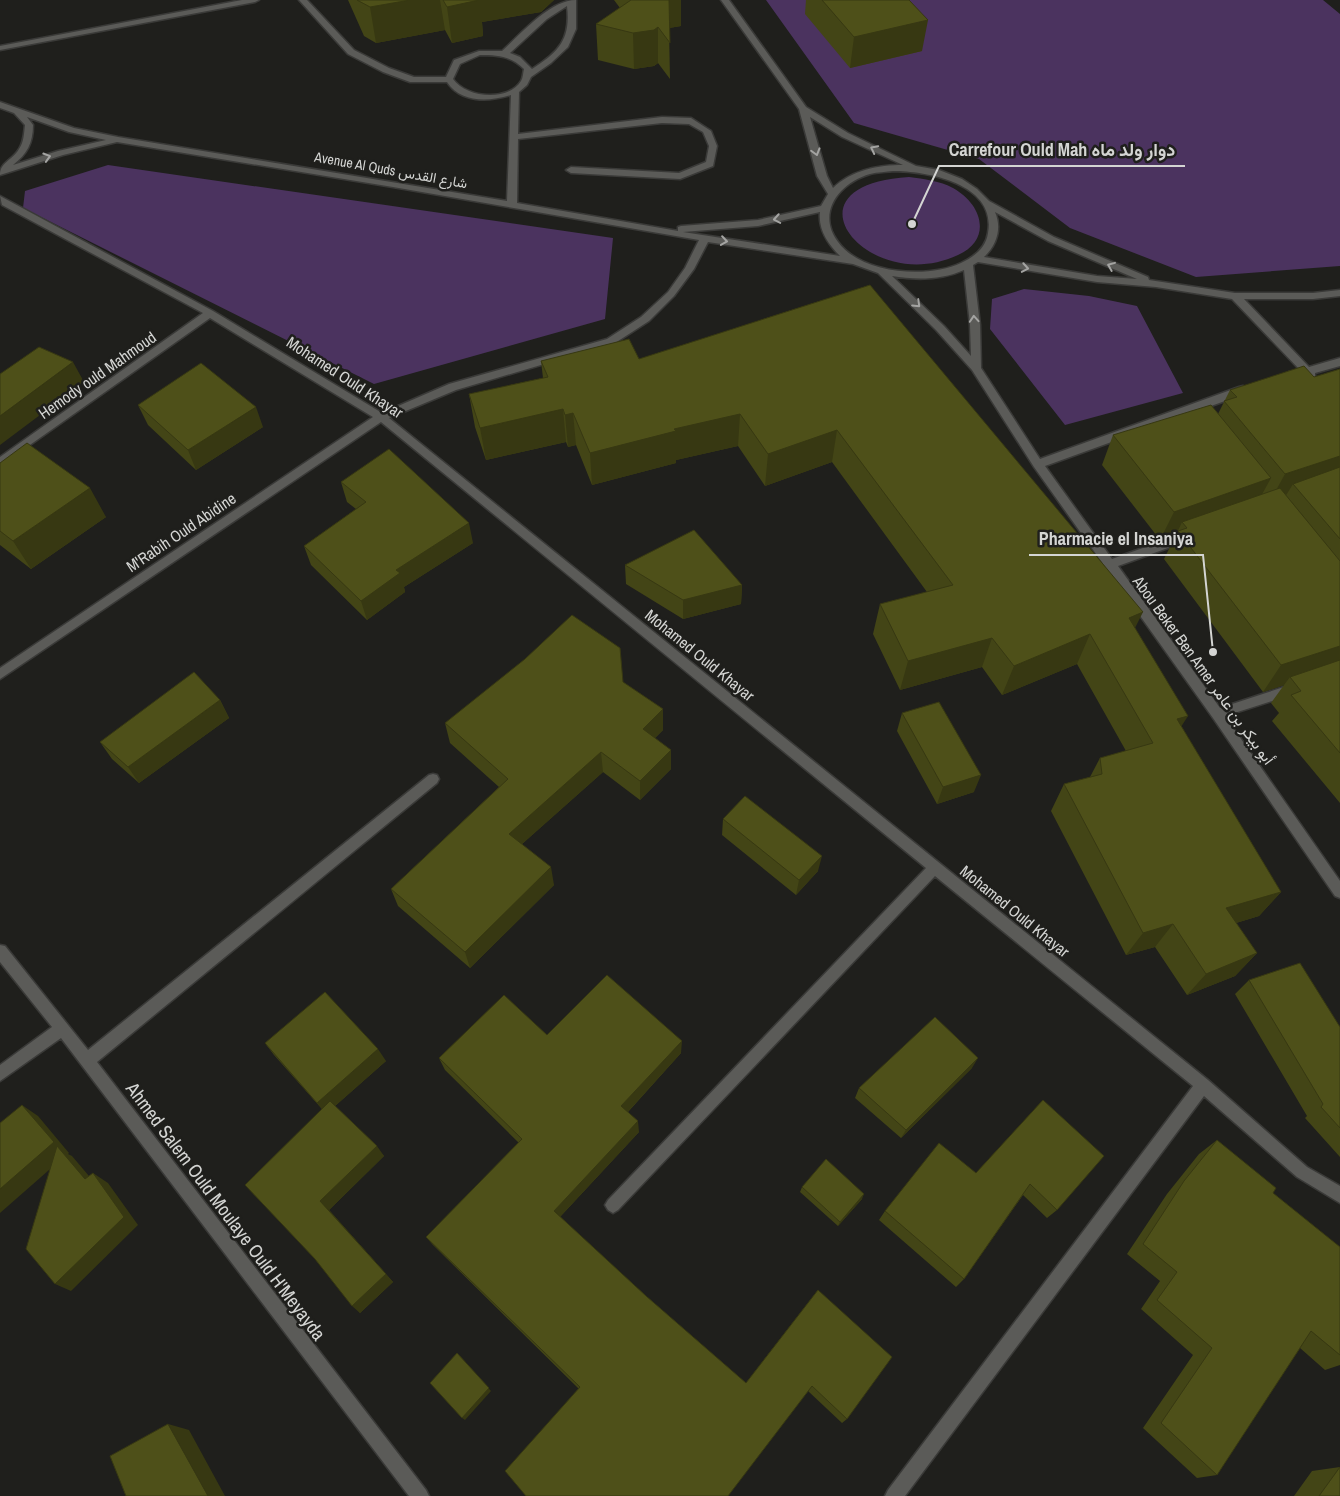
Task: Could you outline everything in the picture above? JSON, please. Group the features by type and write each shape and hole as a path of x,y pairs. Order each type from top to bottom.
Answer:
{"street":[{"path":"0,48 255,0"},
{"path":"304,0 352,52 386,70 413,80 449,79"},
{"path":"725,0 802,109 822,176 832,193"},
{"path":"505,53 544,17 571,1 574,21 570,38 556,57 527,76"},
{"path":"479,53 505,53 520,59 528,69 526,80 515,90 494,97 472,96 454,88 449,79 457,62 479,53"},
{"path":"512,205 515,90"},
{"name":"Avenue Al Quds شارع القدس","path":"1,104 18,112 72,130 118,140 383,182 658,231 856,261"},
{"path":"802,109 845,135 879,152 918,168 959,180 975,191 987,203 1052,239 1156,284"},
{"path":"0,171 19,157 29,141 29,125 18,112"},
{"path":"513,137 662,120 691,121 707,131 713,146 710,164 680,176 571,170"},
{"name":"Avenue Al Quds شارع القدس","path":"0,171 61,153 118,140"},
{"path":"918,168 893,168 868,172 848,180 832,193 824,208 823,222 829,237 840,250 856,261 880,271 927,276 949,272 968,265 977,259 990,244 995,231 994,217 987,203"},
{"name":"Mohamed Ould Khayar","path":"0,199 210,312 381,417 1203,1085 1302,1172 1340,1194"},
{"name":"Avenue Al Quds شارع القدس","path":"658,231 758,223 824,208"},
{"name":"M'Rabih Ould Abidine","path":"0,674 381,417 453,387 611,341 646,319 671,294 689,269 705,238"},
{"path":"977,259 1097,279 1156,284 1234,296 1313,296 1340,293"},
{"path":"968,265 975,325 976,368"},
{"name":"Abou Beker Ben Amer أبو بيكر بن عامر","path":"880,271 934,321 976,368 1038,464 1217,714 1340,892"},
{"path":"1234,296 1320,384"},
{"name":"Hemody ould Mahmoud","path":"0,462 210,312"},
{"path":"1281,379 1340,362"},
{"path":"1038,464 1187,414 1254,386"},
{"path":"1109,565 1201,532"},
{"path":"1217,714 1302,686"},
{"path":"86,1061 433,779"},
{"path":"612,1205 936,867"},
{"name":"Ahmed Salem Ould Moulaye Ould H'Meyayda","path":"0,951 62,1028 420,1496"},
{"path":"0,1074 62,1028"},
{"path":"894,1496 1203,1085"}],"shaded area":[{"path":"766,0 1323,0 1340,14 1340,266 1196,277 1070,228 979,159 854,123"},
{"path":"108,165 613,238 605,319 374,384 23,208 25,191"},
{"path":"909,177 932,181 953,188 971,203 977,212 979,231 976,240 969,248 958,255 925,264 894,262 868,251 850,235 843,216 848,198 869,184"},
{"path":"1024,289 1089,296 1137,306 1183,393 1065,425 990,329 992,299"}],"building":[{"path":"357,0 410,0 370,7"},
{"path":"443,0 479,0 447,7"},
{"path":"631,0 669,0 670,43 658,27 654,30 633,33 596,24"},
{"path":"822,0 909,0 928,20 854,37"},
{"path":"870,285 1143,612 1129,618 1188,716 1177,719 1281,892 1226,908 1257,953 1206,974 1173,924 1143,933 1064,784 1102,774 1100,758 1153,743 1090,634 1014,666 992,638 908,661 880,604 953,585 837,430 768,454 740,414 674,429 676,431 590,453 573,413 565,415 563,409 480,428 469,394 548,377 541,361 629,339 639,359"},
{"path":"39,347 73,362 0,416 0,374"},
{"path":"201,363 256,407 188,450 138,405"},
{"path":"1304,366 1314,377 1340,369 1340,456 1285,474 1224,401 1237,397 1230,390"},
{"path":"1211,405 1271,478 1174,512 1113,435"},
{"path":"27,443 90,488 13,541 0,531 0,463"},
{"path":"389,449 469,523 396,570 400,573 361,601 304,546 366,502 341,482"},
{"path":"1340,467 1340,539 1293,484"},
{"path":"1280,488 1340,561 1340,646 1281,665 1178,531 1187,528 1182,522"},
{"path":"694,530 742,585 683,600 625,565"},
{"path":"572,615 620,648 623,682 663,709 643,729 671,750 640,781 601,752 509,834 551,867 465,952 391,889 508,779 445,723 525,659"},
{"path":"1340,660 1340,753 1291,695 1301,691 1290,677"},
{"path":"194,672 220,700 128,767 100,742"},
{"path":"939,702 981,775 943,787 902,713"},
{"path":"745,796 822,856 799,880 723,819"},
{"path":"1300,963 1340,1027 1340,1128 1321,1107 1323,1104 1249,980"},
{"path":"607,975 682,1041 621,1106 638,1121 554,1211 646,1296 746,1383 818,1290 892,1357 847,1419 812,1386 728,1496 526,1496 505,1471 580,1387 426,1237 522,1139 439,1058 504,995 547,1035"},
{"path":"325,992 378,1049 317,1103 265,1043"},
{"path":"935,1017 978,1058 906,1130 859,1088"},
{"path":"1043,1100 1104,1156 1057,1210 1030,1184 964,1279 885,1211 939,1143 976,1173"},
{"path":"330,1101 377,1146 320,1201 386,1274 352,1306 315,1259 245,1185"},
{"path":"22,1105 54,1142 0,1189 0,1123"},
{"path":"1217,1140 1276,1188 1273,1193 1340,1247 1340,1355 1311,1331 1217,1475 1161,1423 1212,1348 1157,1300 1177,1272 1143,1244 1184,1181"},
{"path":"57,1146 85,1179 93,1173 124,1217 55,1284 26,1249"},
{"path":"826,1159 864,1194 840,1222 802,1187"},
{"path":"457,1353 489,1388 462,1418 430,1383"},
{"path":"168,1424 208,1496 126,1496 110,1456"},
{"path":"1340,1467 1340,1496 1319,1496"}],"place":[{"name":"Carrefour Ould Mah دوار ولد ماه","path":"912,224"},
{"name":"Pharmacie el Insaniya","path":"1213,652"}]}
